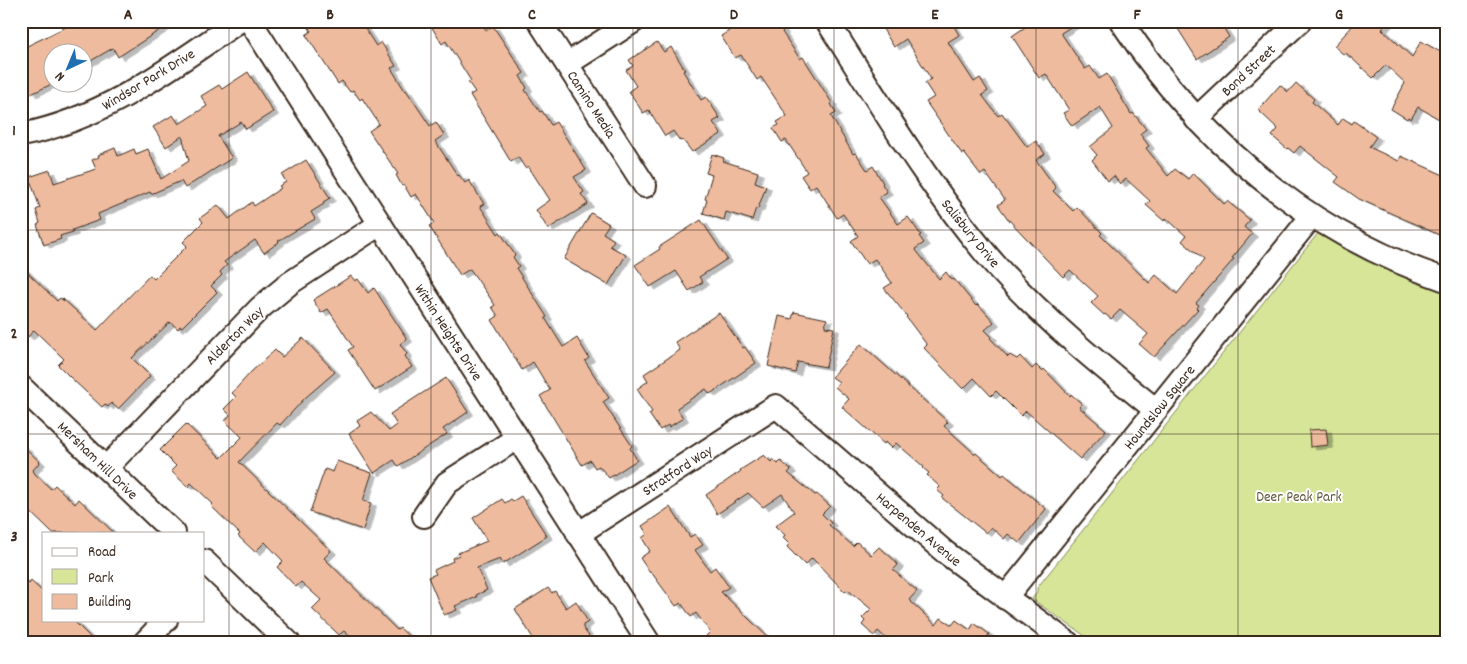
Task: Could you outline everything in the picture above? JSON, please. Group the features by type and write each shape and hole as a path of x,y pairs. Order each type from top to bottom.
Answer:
{"street":[{"name":"Windsor Park Drive","path":"21,135 66,122 130,94 240,21"},
{"name":"Within Heights Drive","path":"250,21 649,643"},
{"name":"Camino Media","path":"539,21 645,186"},
{"path":"567,64 634,21"},
{"name":"Salisbury Drive","path":"827,21 921,168 958,219 998,268 1080,348 1156,410"},
{"path":"1121,21 1142,53 1171,91 1196,119 1231,154 1269,186 1312,216 1350,238 1389,258 1446,280"},
{"name":"Bond Street","path":"1196,119 1300,21"},
{"name":"Houndslow Square","path":"1005,598 1312,216"},
{"name":"Alderton Way","path":"106,468 260,308 290,283 380,224"},
{"name":"Mersham Hill Drive","path":"21,387 173,532"},
{"name":"Stratford Way","path":"578,534 776,406"},
{"name":"Harpenden Avenue","path":"776,406 946,553 1068,643"},
{"path":"424,516 447,483 517,438"},
{"path":"207,571 289,643"},
{"path":"144,643 164,622"}],"green space":[{"name":"Deer Peak Park","path":"1319,232 1446,282 1446,643 1095,643 1032,599 1037,592 1037,588"}],"building":[{"path":"78,21 174,21 118,57 113,48 92,60 92,42 42,42 42,89 31,94 21,74 21,72 27,70 21,58 21,49"},
{"path":"305,21 360,21 376,46 381,42 396,66 391,68 405,91 430,126 436,122 444,135 435,141 458,176 465,183 469,180 484,204 480,206 498,234 500,232 515,255 513,257 519,266 516,268 547,317 545,318 563,347 577,338 589,358 585,361 609,398 603,402 632,446 630,448 637,460 609,478 599,466 595,468 590,460 582,465 540,396 550,390 533,362 522,370 492,320 498,316 492,307 495,305 470,269 460,275 429,226 434,223 416,194 411,197 404,185 402,186 396,175 398,174 369,131 379,124 362,98 360,100 353,90 350,92 342,81 338,84 306,35 311,31"},
{"path":"428,21 480,21 486,30 493,26 524,73 520,76 527,88 525,90 551,125 556,122 586,170 574,177 584,192 581,194 588,204 548,229 536,210 550,200 528,166 525,168 518,157 511,162 470,95 475,92 468,82 471,81 446,41 442,44"},
{"path":"723,21 777,21 800,59 803,57 832,103 836,113 831,116 853,154 856,153 867,170 873,166 883,183 887,192 879,197 898,224 908,217 921,235 919,236 924,243 915,249 939,279 946,272 976,306 978,304 994,322 985,330 1008,357 1010,355 1017,359 1020,356 1032,369 1036,365 1042,371 1044,369 1070,396 1071,394 1082,404 1079,407 1106,430 1080,459 1026,411 1021,416 996,391 991,396 974,378 963,389 924,348 927,345 884,288 892,283 875,259 867,264 851,241 858,236 843,214 837,218 816,185 810,189 801,176 807,172 786,140 782,142 773,128 779,125 777,122 787,116 761,77 757,80 741,55 735,58 721,36 729,31"},
{"path":"878,21 951,21 959,35 948,42 974,82 980,78 988,91 982,95 998,116 1002,113 1027,147 1036,141 1045,154 1036,160 1056,188 1053,191 1073,211 1077,207 1102,233 1100,235 1149,283 1156,275 1177,294 1204,260 1182,241 1186,236 1166,218 1164,221 1146,205 1150,201 1126,179 1120,184 1114,176 1108,181 1092,160 1097,155 1090,147 1113,128 1100,107 1072,126 1063,113 1069,110 1046,74 1039,78 1012,36 1034,21 1080,21 1061,33 1085,69 1090,66 1099,79 1107,74 1131,114 1133,113 1146,129 1140,134 1149,146 1146,148 1168,176 1175,169 1188,179 1193,173 1224,204 1227,201 1250,220 1244,227 1252,234 1232,258 1234,259 1196,303 1199,305 1198,309 1154,357 1139,344 1148,334 1120,310 1111,319 1104,315 1091,303 1098,296 1070,270 1063,277 1008,219 998,205 1005,200 985,172 981,175 964,153 962,154 926,102 934,97 925,83 931,79 906,39 894,47"},
{"path":"1173,21 1219,21 1229,37 1197,59"},
{"path":"1357,21 1389,21 1382,29 1412,57 1421,41 1446,55 1446,123 1418,107 1411,119 1408,117 1407,119 1391,109 1405,83 1386,65 1373,78 1346,53 1344,55 1334,46"},
{"path":"657,42 664,52 671,47 701,100 706,97 720,118 713,122 721,134 692,152 683,140 680,141 673,131 665,136 649,110 643,113 629,91 636,86 626,70 633,66 629,60"},
{"path":"248,72 273,112 246,129 241,122 218,136 232,158 185,188 181,181 151,194 150,192 98,214 100,220 72,230 73,232 60,236 61,239 44,245 37,225 40,223 36,210 40,208 29,177 50,170 54,183 96,169 92,160 99,157 98,155 115,148 118,156 134,149 136,154 148,149 161,179 189,161 182,136 166,147 153,127 173,115 179,124 207,106 201,96 219,85 222,89"},
{"path":"1296,83 1314,99 1312,102 1338,125 1343,118 1352,124 1354,121 1376,137 1369,147 1399,161 1401,156 1446,176 1446,238 1359,199 1335,182 1339,177 1300,146 1294,153 1272,136 1278,129 1258,110 1280,85 1288,92"},
{"path":"712,154 724,158 723,161 758,172 755,182 766,186 752,220 726,212 724,220 703,213 712,175 706,173"},
{"path":"306,160 330,198 311,212 315,219 278,241 264,253 255,240 224,262 227,265 220,272 222,275 211,286 217,292 182,327 180,326 178,329 170,322 132,358 150,376 118,409 111,403 108,407 105,404 102,407 71,378 58,365 64,359 34,330 28,337 21,331 21,266 57,301 60,298 64,301 62,298 97,330 150,275 154,279 187,246 183,242 203,222 200,218 218,205 229,219 252,202 254,206 281,188 279,186 286,182 282,175"},
{"path":"591,213 609,224 603,233 614,240 610,246 626,255 608,285 564,259"},
{"path":"701,220 727,259 699,277 703,282 689,291 676,271 650,287 635,265"},
{"path":"351,276 355,281 358,279 368,293 374,288 407,339 400,344 407,354 405,356 412,367 375,391 348,350 353,347 328,309 321,313 313,300"},
{"path":"794,312 827,319 825,327 834,328 826,367 798,362 795,373 768,366 779,316 792,319"},
{"path":"719,313 743,348 745,347 756,363 710,394 706,389 677,408 683,418 669,427 668,425 660,430 649,414 652,412 637,389 648,381 644,374 680,350 675,342"},
{"path":"303,338 335,372 305,398 280,425 277,423 239,462 331,551 324,558 397,630 400,628 416,643 357,643 344,631 339,635 312,609 321,600 301,582 296,587 277,567 283,561 265,542 255,552 238,536 240,534 211,506 213,504 191,483 188,487 171,471 176,466 160,450 186,424 221,458 242,437 225,421 230,415 224,409 236,397 232,393 275,350 282,357"},
{"path":"861,344 948,422 944,426 975,454 1002,476 1004,474 1046,509 1019,543 1008,534 1004,539 991,527 986,533 942,498 944,496 937,490 940,487 927,475 929,473 924,467 896,443 891,448 885,442 884,444 842,407 849,399 835,387 839,382 832,377"},
{"path":"446,378 468,412 443,429 447,434 398,466 394,460 374,473 349,434 360,426 357,421 371,412 389,431 397,425 390,414"},
{"path":"1326,429 1328,445 1310,447 1309,430"},
{"path":"21,444 40,462 32,471 51,489 55,485 75,504 79,499 113,532 51,532 21,503"},
{"path":"764,455 771,462 773,459 778,464 781,461 791,470 788,473 830,506 822,514 831,523 829,525 853,546 857,542 871,555 879,547 892,558 898,565 893,570 917,591 909,600 936,625 941,618 952,625 956,620 970,630 974,623 989,634 985,641 988,643 891,643 878,631 874,636 862,625 865,621 862,618 871,609 848,590 845,592 812,558 805,565 787,547 789,544 783,538 785,535 775,526 794,512 782,494 763,507 748,493 717,514 706,495"},
{"path":"337,461 372,473 363,501 371,503 363,530 310,512 325,469 333,472"},
{"path":"521,496 547,536 503,564 500,559 477,568 487,590 476,595 477,597 455,606 457,610 444,615 428,577 436,574 434,570 453,561 452,558 459,555 458,553 487,541 473,518 502,499 505,503"},
{"path":"670,507 690,537 695,534 703,545 695,550 710,571 715,567 729,587 721,592 774,643 714,643 706,636 710,632 696,613 691,617 681,603 676,606 650,573 640,558 650,551 642,538 647,534 642,526"},
{"path":"21,577 29,584 31,581 42,591 42,622 75,622 96,643 21,643"},
{"path":"548,588 552,593 555,591 566,608 576,601 588,622 583,625 583,628 594,643 536,643 515,609"}]}
